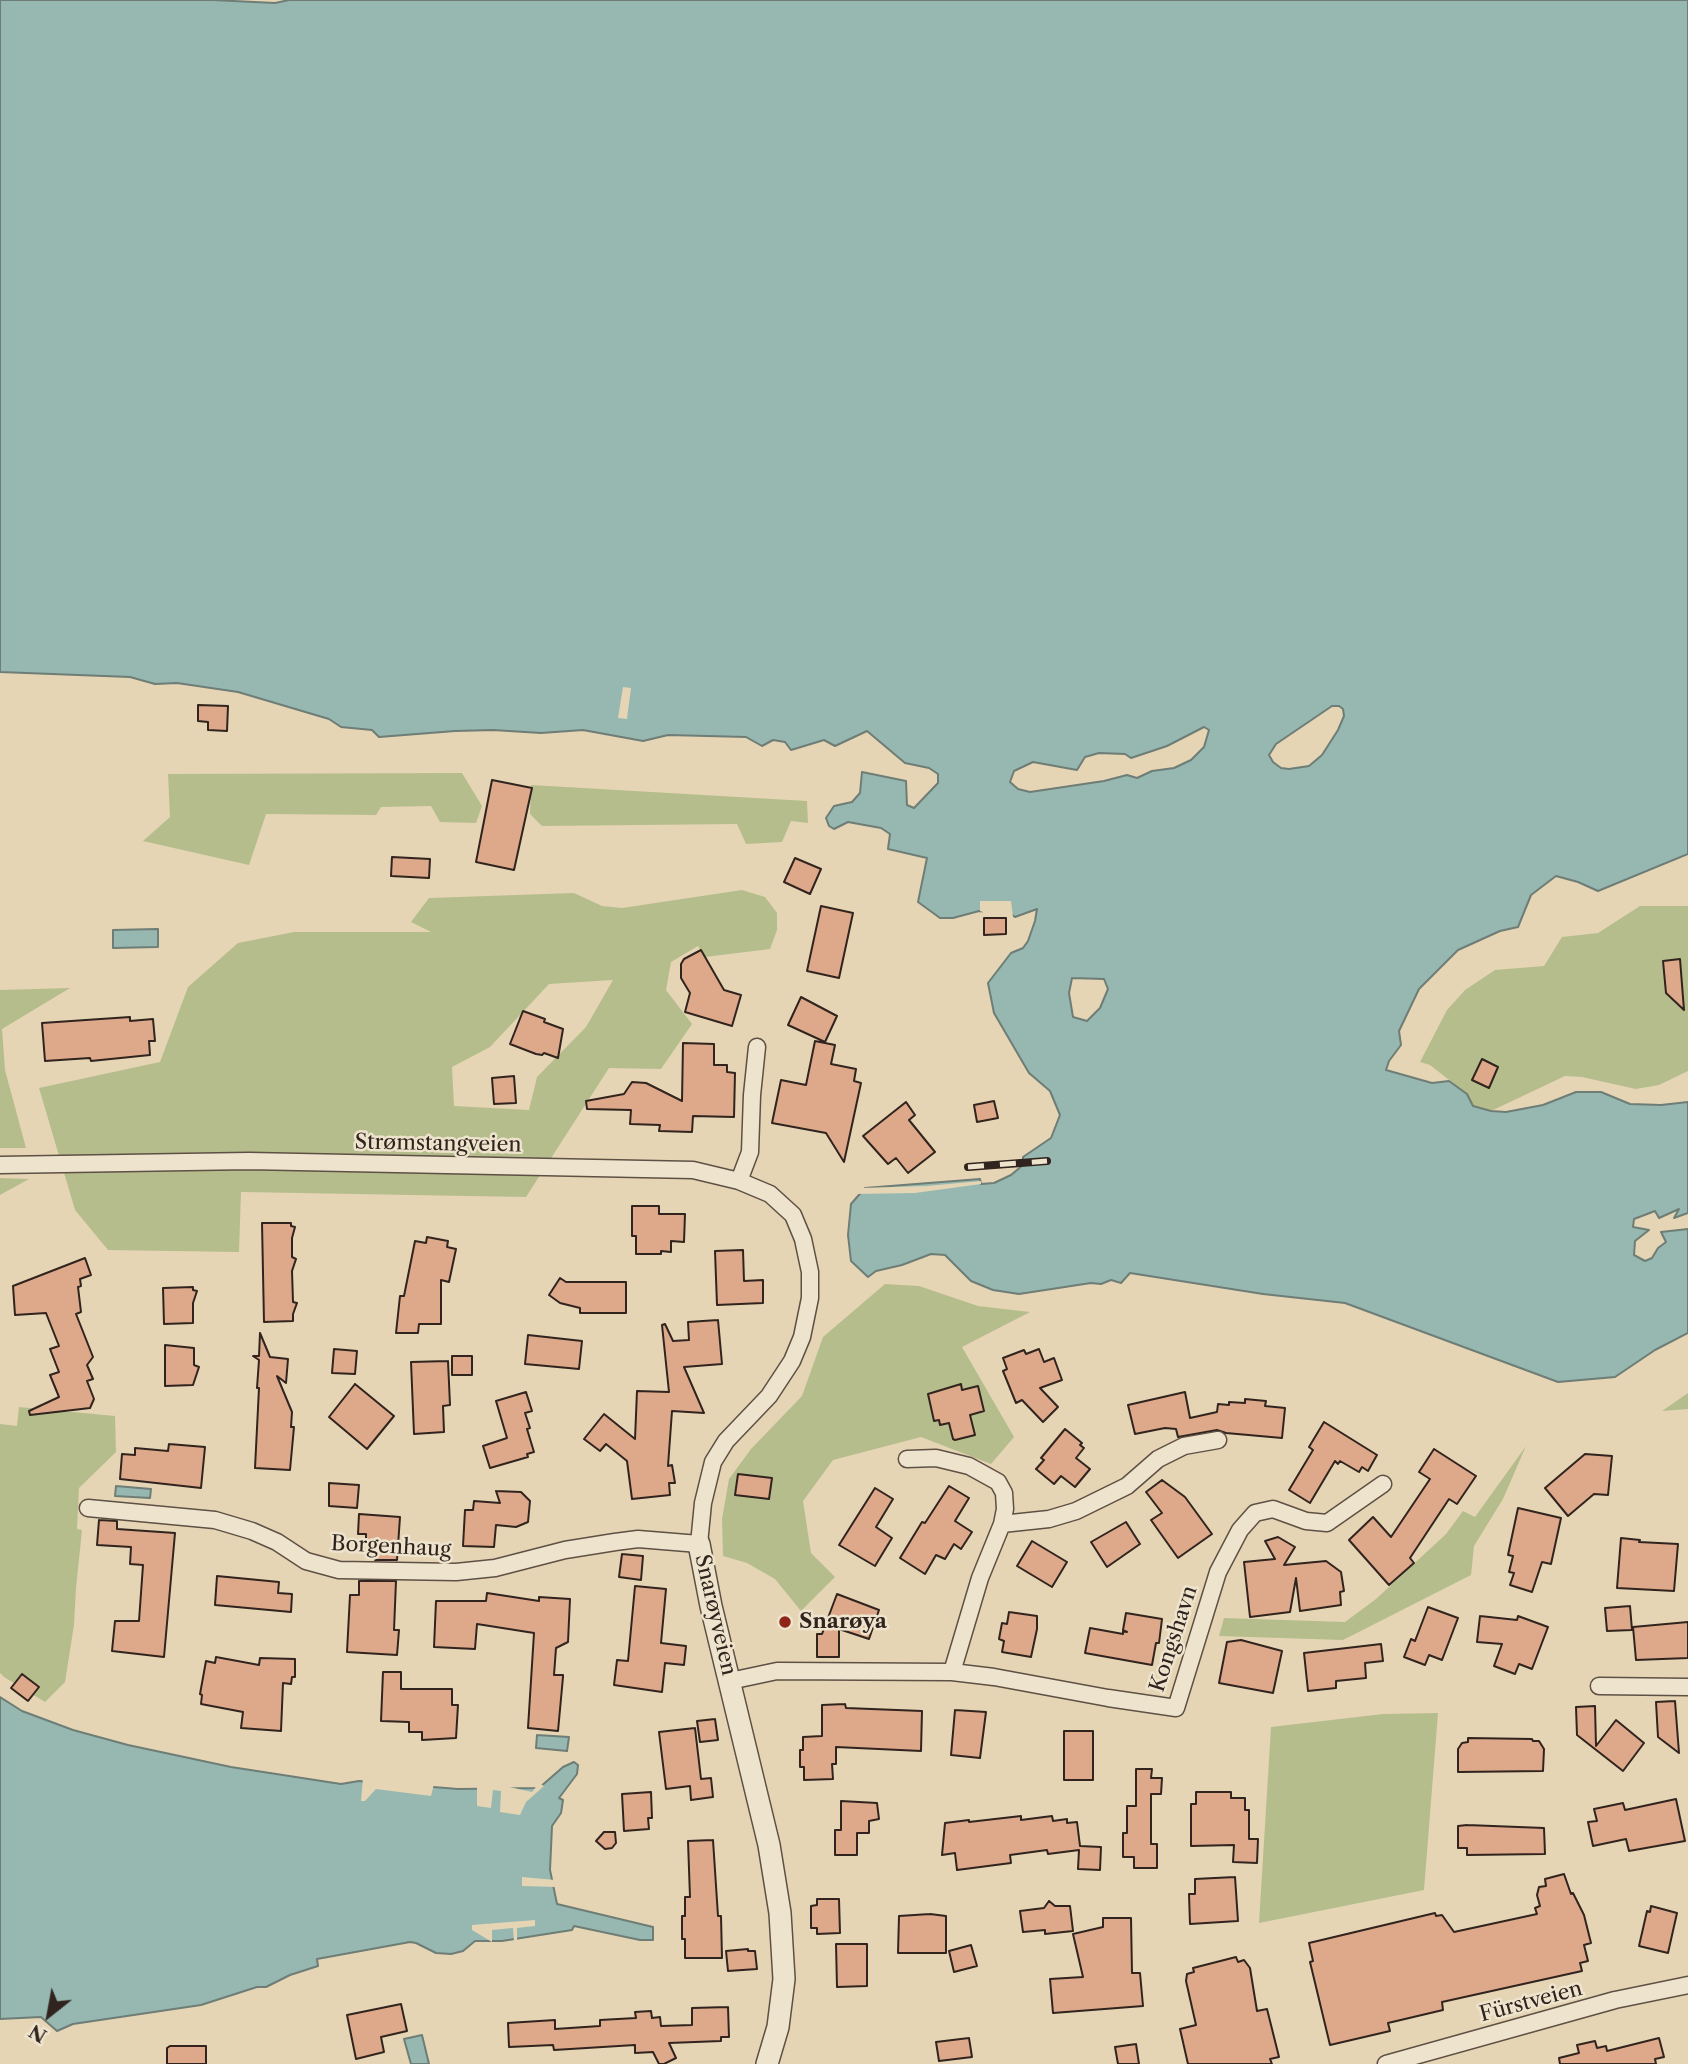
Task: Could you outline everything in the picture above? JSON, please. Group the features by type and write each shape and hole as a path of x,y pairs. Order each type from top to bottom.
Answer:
{"street":[{"path":"739,1181 750,1152 757,1047"},
{"name":"Strømstangveien","path":"0,1165 249,1161 693,1170 739,1181"},
{"name":"Snarøyveien","path":"739,1181 770,1194 793,1215 803,1239 810,1272 810,1298 802,1336 792,1361 769,1396 726,1441 713,1462 703,1503 699,1544 711,1606 769,1845 780,1913 784,1979 778,2027 766,2064"},
{"path":"1002,1524 1049,1520 1076,1511 1127,1486 1158,1459 1184,1446 1218,1440"},
{"path":"907,1459 936,1458 969,1466 998,1482 1003,1493 1005,1510 1002,1524 980,1578 952,1672"},
{"name":"Kongshavn","path":"730,1681 778,1671 952,1672 1175,1708 1218,1572 1240,1530 1255,1513 1273,1509 1306,1521 1327,1522 1383,1485"},
{"name":"Borgenhaug","path":"88,1508 215,1520 269,1538 306,1561 339,1570 456,1572 495,1568 565,1550 638,1539 699,1544"},
{"path":"1599,1686 1688,1687"},
{"name":"Fürstveien","path":"1386,2064 1615,2000 1688,1985"}],"green space":[{"path":"462,773 482,806 476,823 440,822 431,806 381,807 376,815 266,814 249,865 143,841 170,817 168,774"},
{"path":"531,785 807,801 808,823 791,821 782,842 746,844 737,824 542,826 530,814"},
{"path":"742,890 765,897 777,913 777,930 770,949 705,957 698,946 671,962 666,990 692,1024 661,1069 609,1068 526,1197 241,1192 239,1252 108,1250 75,1210 39,1088 160,1062 188,987 238,943 294,932 431,932 411,922 429,898 574,893 602,906 622,908","holes":["613,980 586,1027 537,1077 529,1110 454,1106 452,1067 490,1047 549,984"]},
{"path":"1640,906 1688,906 1688,1071 1659,1085 1636,1089 1565,1076 1491,1111 1472,1106 1467,1094 1430,1065 1420,1062 1447,1010 1465,990 1495,970 1544,966 1562,937 1598,933","holes":["1481,1060 1498,1067 1489,1087 1472,1080"]},
{"path":"70,988 2,1029 5,1070 26,1148 0,1148 0,990"},
{"path":"0,1178 29,1179 0,1195"},
{"path":"885,1284 919,1286 978,1306 1030,1312 962,1347 1014,1437 991,1464 921,1437 833,1460 803,1501 811,1553 835,1577 801,1611 775,1579 747,1563 723,1556 722,1519 729,1479 751,1449 802,1396 823,1337"},
{"path":"1688,1393 1688,1409 1662,1411"},
{"path":"19,1407 115,1416 116,1452 79,1488 77,1529 82,1530 74,1625 65,1682 45,1702 0,1673 0,1424 17,1426"},
{"path":"1526,1446 1503,1499 1474,1546 1471,1575 1343,1640 1219,1636 1224,1618 1345,1622 1376,1599 1446,1534 1463,1511 1475,1517"},
{"path":"1438,1713 1424,1890 1259,1923 1271,1727 1383,1714"}],"water":[{"path":"0,0 213,0 275,3 289,0 1688,0 1688,854 1598,891 1556,876 1531,895 1518,927 1500,931 1458,950 1419,989 1399,1031 1401,1045 1386,1070 1432,1083 1449,1081 1467,1094 1473,1106 1491,1111 1506,1112 1543,1105 1576,1092 1601,1092 1630,1104 1688,1102 1688,1213 1674,1218 1679,1209 1659,1218 1655,1211 1634,1219 1633,1227 1649,1230 1635,1241 1634,1255 1645,1261 1652,1258 1666,1242 1661,1232 1688,1229 1688,1333 1655,1350 1615,1377 1558,1382 1345,1303 1263,1294 1130,1273 1121,1283 1111,1280 1101,1284 1091,1283 1019,1294 993,1290 971,1281 945,1255 931,1254 876,1271 868,1277 851,1261 848,1235 851,1204 865,1188 980,1179 981,1184 994,1183 1011,1175 1023,1165 1023,1157 1051,1138 1060,1115 1050,1091 1029,1073 994,1013 988,983 1011,953 1023,948 1028,941 1037,909 1015,917 1011,914 979,911 953,918 940,918 918,902 927,858 888,849 890,834 881,828 848,822 834,829 829,826 826,818 834,806 852,802 860,793 862,772 906,781 907,805 914,808 938,783 938,774 929,768 905,763 867,731 835,746 824,740 791,750 785,742 773,740 762,746 746,737 668,735 643,741 583,730 541,733 455,731 379,737 372,730 341,727 329,719 238,692 177,683 155,684 130,677 0,672","holes":["1332,706 1343,709 1344,716 1322,755 1309,766 1289,769 1281,768 1273,762 1269,755 1276,744","1204,727 1209,730 1204,747 1191,760 1174,768 1152,771 1137,778 1127,775 1030,792 1018,789 1010,782 1014,771 1033,762 1077,770 1085,757 1099,753 1125,754 1131,758 1167,746","1072,978 1104,979 1108,989 1100,1008 1087,1021 1073,1017 1069,993"]},
{"path":"158,929 158,947 113,948 113,930"},
{"path":"116,1486 151,1489 150,1498 115,1496"},
{"path":"0,1697 22,1711 73,1730 128,1745 231,1767 341,1784 359,1781 458,1789 539,1788 563,1767 574,1762 578,1765 577,1774 559,1798 563,1800 561,1813 552,1826 550,1870 557,1904 653,1927 653,1940 640,1940 574,1926 572,1930 502,1941 475,1941 463,1951 451,1954 436,1953 410,1942 317,1959 318,1966 290,1975 266,1987 257,1987 201,2005 73,2024 57,2031 41,2017 0,2019"},
{"path":"537,1735 569,1737 567,1751 536,1748"},
{"path":"422,2035 429,2064 411,2064 404,2039"}],"pier":[{"path":"623,687 631,688 627,719 618,718"},
{"path":"980,901 1011,901 1013,917 983,915"},
{"path":"981,1181 981,1184 915,1193 855,1194 860,1188"},
{"path":"363,1778 434,1784 431,1796 376,1789 365,1801 361,1801"},
{"path":"539,1783 544,1786 526,1802 520,1815 500,1812 501,1791 493,1790 491,1808 477,1806 477,1784 496,1784 532,1792"},
{"path":"522,1877 555,1880 556,1887 522,1886"},
{"path":"535,1920 535,1926 517,1928 517,1941 514,1941 513,1928 492,1930 492,1942 472,1930 472,1925"}],"building":[{"path":"198,705 228,706 227,731 208,730 208,722 198,721"},
{"path":"492,780 532,788 514,870 476,862"},
{"path":"392,857 430,859 429,878 391,876"},
{"path":"795,858 821,869 810,894 784,882"},
{"path":"821,906 853,913 839,978 807,971"},
{"path":"984,918 1006,918 1006,934 984,935"},
{"path":"701,950 724,990 741,995 732,1026 685,1012 690,993 681,978 681,964 684,959"},
{"path":"1680,959 1684,1010 1666,993 1663,961"},
{"path":"801,997 837,1016 825,1042 788,1025"},
{"path":"523,1011 563,1029 558,1058 544,1053 536,1054 510,1044"},
{"path":"130,1017 130,1021 153,1019 155,1041 149,1041 150,1055 91,1061 90,1058 45,1061 42,1023"},
{"path":"815,1041 835,1045 831,1064 856,1069 854,1081 861,1083 844,1162 826,1133 772,1123 781,1080 806,1085"},
{"path":"683,1043 714,1044 714,1065 727,1065 727,1072 735,1073 734,1117 693,1116 692,1132 659,1131 660,1125 630,1124 631,1110 587,1109 586,1101 624,1094 632,1082 646,1083 682,1101"},
{"path":"1482,1059 1498,1067 1489,1088 1472,1080"},
{"path":"514,1076 516,1103 494,1104 492,1078"},
{"path":"994,1101 998,1118 977,1122 974,1105"},
{"path":"906,1102 915,1115 909,1120 935,1152 908,1173 896,1158 888,1164 863,1136"},
{"path":"632,1206 659,1206 659,1214 685,1214 684,1242 671,1241 671,1252 636,1254 636,1236 632,1236"},
{"path":"262,1223 291,1223 291,1226 295,1227 292,1257 296,1259 292,1271 293,1302 297,1303 293,1321 264,1322"},
{"path":"427,1237 448,1241 447,1247 456,1249 449,1282 441,1280 441,1324 419,1324 418,1333 396,1333 400,1296 404,1296 415,1241 426,1243"},
{"path":"743,1250 744,1281 763,1280 763,1303 717,1305 715,1251"},
{"path":"85,1258 91,1275 80,1279 81,1286 78,1287 81,1312 76,1314 93,1357 87,1365 93,1379 87,1381 94,1399 90,1408 30,1415 29,1411 59,1397 50,1375 59,1372 50,1349 59,1346 46,1313 15,1315 13,1286"},
{"path":"560,1278 566,1282 626,1282 626,1313 580,1313 580,1308 560,1303 549,1295"},
{"path":"193,1287 193,1290 197,1291 193,1303 193,1323 164,1324 163,1288"},
{"path":"718,1320 722,1364 684,1367 704,1413 672,1411 668,1466 672,1465 675,1483 669,1483 670,1495 632,1499 627,1461 606,1444 600,1451 584,1439 604,1414 635,1439 637,1391 669,1392 662,1325 665,1324 673,1341 689,1340 688,1322"},
{"path":"260,1333 270,1357 288,1359 286,1383 277,1376 292,1412 291,1427 294,1427 290,1470 255,1468 259,1360 253,1356 259,1356"},
{"path":"528,1335 582,1341 579,1369 525,1364"},
{"path":"165,1345 194,1348 194,1365 199,1367 193,1385 165,1386"},
{"path":"334,1349 357,1351 355,1374 332,1373"},
{"path":"1039,1349 1044,1362 1054,1358 1062,1380 1040,1388 1058,1407 1043,1422 1022,1400 1016,1403 1003,1371 1007,1369 1003,1358 1024,1350 1026,1354"},
{"path":"452,1356 472,1356 472,1375 452,1375"},
{"path":"448,1361 450,1405 443,1406 444,1432 414,1434 411,1362"},
{"path":"355,1384 394,1416 367,1449 329,1417"},
{"path":"961,1384 962,1390 978,1386 984,1411 970,1415 975,1435 955,1440 949,1423 940,1425 939,1420 934,1421 928,1394"},
{"path":"526,1392 532,1411 525,1413 530,1428 527,1429 534,1452 527,1454 528,1457 490,1468 483,1446 507,1438 496,1401"},
{"path":"1185,1392 1190,1418 1217,1412 1218,1404 1245,1403 1245,1399 1266,1401 1265,1406 1285,1408 1282,1438 1217,1430 1178,1437 1176,1429 1165,1428 1135,1434 1128,1405"},
{"path":"1324,1422 1377,1455 1368,1471 1362,1467 1359,1472 1335,1461 1310,1503 1289,1490 1313,1450 1309,1447"},
{"path":"1065,1429 1082,1443 1080,1445 1084,1448 1076,1458 1090,1469 1075,1487 1061,1476 1054,1484 1036,1469 1044,1460 1041,1458"},
{"path":"169,1444 205,1447 201,1488 120,1479 122,1454 135,1455 135,1448 168,1451"},
{"path":"1434,1449 1476,1476 1457,1504 1449,1499 1410,1558 1414,1563 1389,1585 1349,1540 1373,1517 1391,1537 1430,1479 1419,1472"},
{"path":"1585,1454 1612,1456 1608,1495 1594,1494 1568,1516 1545,1488"},
{"path":"738,1474 772,1478 769,1499 735,1495"},
{"path":"1162,1480 1185,1497 1212,1534 1178,1558 1151,1520 1162,1513 1146,1492"},
{"path":"329,1483 359,1485 357,1508 329,1506"},
{"path":"949,1486 969,1498 955,1521 972,1532 961,1549 954,1544 945,1559 936,1555 925,1574 900,1558"},
{"path":"875,1488 893,1499 876,1527 892,1538 875,1566 839,1545"},
{"path":"496,1491 521,1492 530,1501 528,1522 516,1527 496,1525 494,1547 463,1546 465,1510 473,1510 474,1501 500,1503"},
{"path":"1518,1508 1561,1518 1551,1564 1542,1562 1532,1592 1510,1585 1514,1573 1509,1572 1513,1556 1508,1555"},
{"path":"359,1514 400,1517 397,1560 375,1560 376,1545 366,1544 366,1534 358,1534"},
{"path":"99,1520 117,1521 117,1529 175,1533 164,1657 112,1651 115,1621 139,1621 143,1565 130,1564 131,1547 97,1545"},
{"path":"1126,1522 1140,1544 1107,1567 1091,1542"},
{"path":"1278,1537 1295,1547 1284,1565 1326,1561 1341,1572 1344,1591 1340,1592 1341,1605 1300,1611 1296,1578 1290,1612 1250,1617 1244,1562 1275,1559 1265,1541"},
{"path":"1621,1538 1678,1544 1674,1591 1617,1588"},
{"path":"1032,1541 1067,1562 1052,1587 1017,1566"},
{"path":"622,1554 643,1556 641,1580 619,1577"},
{"path":"217,1576 279,1582 278,1593 292,1594 291,1612 215,1605"},
{"path":"359,1581 396,1581 394,1630 399,1630 397,1655 347,1652 350,1595 359,1595"},
{"path":"635,1586 666,1589 661,1643 686,1646 684,1665 665,1663 662,1692 614,1685 617,1660 628,1661"},
{"path":"487,1593 539,1601 539,1597 570,1599 568,1642 556,1648 554,1675 563,1675 558,1731 528,1728 534,1633 477,1624 475,1649 434,1647 436,1601 486,1601"},
{"path":"837,1594 879,1610 869,1639 839,1629 839,1657 817,1657 817,1634 822,1634"},
{"path":"1630,1606 1632,1630 1607,1631 1605,1608"},
{"path":"1428,1607 1458,1618 1442,1660 1429,1655 1425,1665 1404,1657 1411,1639 1415,1641"},
{"path":"1009,1612 1037,1616 1031,1657 1002,1652 1004,1641 999,1639 1002,1623 1007,1624"},
{"path":"1126,1613 1162,1619 1159,1643 1156,1643 1152,1665 1085,1653 1090,1628 1123,1634 1123,1631 1127,1632 1123,1630"},
{"path":"1480,1616 1517,1620 1518,1616 1548,1627 1532,1669 1519,1664 1515,1674 1494,1666 1502,1644 1477,1642"},
{"path":"1688,1622 1688,1658 1636,1660 1633,1627"},
{"path":"1241,1640 1282,1651 1273,1693 1219,1683 1227,1642"},
{"path":"1381,1644 1383,1661 1365,1663 1366,1678 1336,1681 1336,1688 1308,1691 1304,1653"},
{"path":"216,1657 259,1665 260,1658 295,1659 295,1677 292,1677 291,1684 283,1683 281,1731 241,1728 243,1712 201,1704 200,1694 206,1661 215,1663"},
{"path":"383,1672 401,1672 401,1689 452,1689 452,1705 458,1705 456,1738 422,1740 422,1732 409,1732 409,1722 381,1721"},
{"path":"22,1674 39,1687 28,1701 11,1688"},
{"path":"1675,1701 1679,1753 1658,1737 1656,1702"},
{"path":"845,1704 846,1708 922,1711 921,1751 836,1747 836,1764 832,1764 833,1779 804,1780 804,1767 800,1767 803,1737 822,1736 822,1705"},
{"path":"1595,1706 1596,1746 1616,1720 1644,1743 1623,1771 1577,1735 1576,1707"},
{"path":"955,1710 986,1712 980,1758 951,1755"},
{"path":"715,1719 718,1740 700,1742 697,1721"},
{"path":"695,1728 701,1779 711,1778 713,1797 691,1800 690,1786 666,1789 659,1732"},
{"path":"1064,1731 1093,1731 1093,1780 1064,1780"},
{"path":"1468,1738 1539,1741 1544,1749 1543,1771 1458,1772 1458,1749 1462,1743 1468,1742"},
{"path":"1136,1769 1152,1769 1151,1778 1162,1778 1161,1794 1151,1794 1151,1844 1157,1844 1157,1868 1134,1868 1134,1857 1123,1857 1123,1833 1127,1833 1127,1806 1136,1806"},
{"path":"651,1792 652,1818 648,1818 649,1829 624,1831 622,1794"},
{"path":"1196,1792 1231,1792 1231,1798 1245,1798 1245,1810 1249,1810 1249,1839 1258,1839 1257,1863 1233,1862 1234,1845 1191,1846 1191,1804 1196,1804"},
{"path":"1676,1799 1685,1841 1629,1851 1626,1839 1593,1846 1588,1822 1597,1821 1594,1809 1623,1803 1625,1810"},
{"path":"841,1801 877,1803 879,1819 869,1821 869,1833 857,1833 857,1855 835,1855 835,1830 841,1830"},
{"path":"1021,1816 1021,1820 1052,1816 1053,1821 1067,1819 1067,1823 1077,1822 1080,1846 1101,1847 1100,1870 1078,1869 1079,1850 1048,1854 1047,1850 1010,1855 1011,1863 957,1870 955,1853 942,1855 945,1823"},
{"path":"1458,1826 1544,1828 1545,1854 1467,1855 1467,1848 1458,1848"},
{"path":"604,1832 615,1832 616,1843 612,1848 605,1849 596,1841"},
{"path":"713,1840 718,1916 721,1916 722,1958 685,1958 682,1916 685,1916 685,1897 690,1897 688,1841"},
{"path":"1564,1874 1571,1894 1573,1893 1584,1915 1591,1943 1584,1945 1588,1961 1580,1963 1582,1971 1442,2002 1443,2010 1388,2023 1390,2031 1330,2045 1310,1962 1313,1961 1309,1943 1435,1913 1436,1916 1442,1915 1454,1932 1537,1914 1535,1908 1540,1906 1537,1895 1539,1887 1546,1886 1545,1879"},
{"path":"1235,1877 1238,1921 1190,1924 1189,1894 1195,1894 1195,1879"},
{"path":"817,1899 839,1899 840,1933 817,1934 817,1928 811,1928 811,1906 817,1905"},
{"path":"1049,1901 1055,1906 1070,1906 1073,1931 1045,1934 1045,1930 1023,1932 1020,1911 1044,1908"},
{"path":"1651,1906 1677,1913 1668,1953 1639,1946 1647,1911 1650,1912"},
{"path":"899,1916 946,1916 946,1953 898,1953"},
{"path":"1103,1918 1131,1918 1132,1973 1140,1973 1143,2006 1053,2013 1050,1979 1083,1977 1073,1934 1103,1927"},
{"path":"836,1944 867,1944 867,1986 837,1987"},
{"path":"971,1945 977,1966 954,1972 949,1951"},
{"path":"726,1951 755,1951 757,1969 728,1971"},
{"path":"1236,1957 1238,1962 1244,1960 1250,1968 1257,2011 1267,2009 1279,2057 1270,2059 1272,2064 1188,2064 1180,2029 1196,2025 1186,1981 1187,1974 1194,1972 1193,1968"},
{"path":"401,2004 407,2031 381,2037 384,2052 356,2059 347,2015"},
{"path":"728,2007 729,2037 721,2037 721,2041 669,2043 676,2058 664,2064 659,2064 653,2052 635,2053 635,2045 554,2050 553,2045 509,2047 508,2023 555,2020 555,2029 600,2026 600,2020 636,2018 635,2012 651,2011 652,2018 660,2017 661,2026 692,2025 692,2008"},
{"path":"969,2038 972,2057 939,2061 936,2042"},
{"path":"1659,2038 1664,2057 1655,2059 1656,2064 1560,2064 1559,2058 1579,2053 1577,2045 1595,2041 1597,2048 1606,2046 1607,2051"},
{"path":"1136,2044 1139,2064 1118,2064 1115,2047"},
{"path":"206,2046 206,2064 167,2064 167,2048"}],"railway":[{"path":"968,1167 1047,1161"}],"place":[{"name":"Snarøya","path":"785,1622"}]}
